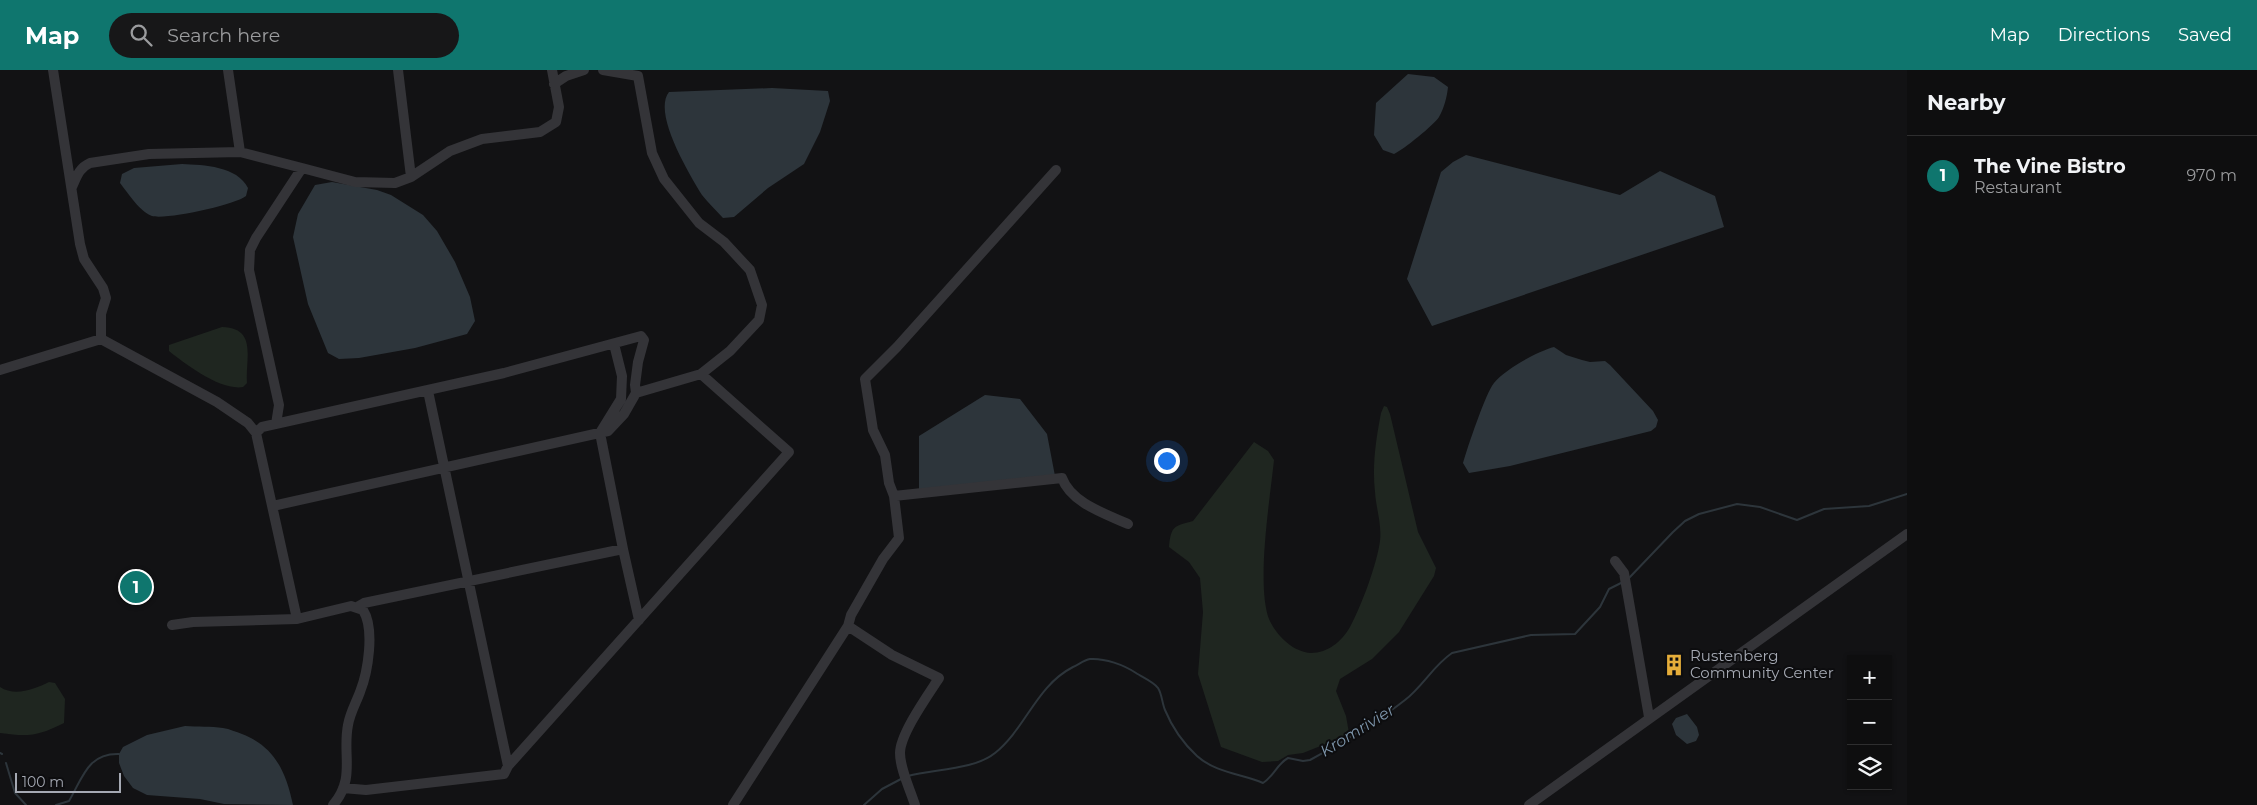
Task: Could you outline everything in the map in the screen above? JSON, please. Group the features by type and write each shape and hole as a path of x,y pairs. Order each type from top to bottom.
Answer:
{"street":[{"path":"52,70 84,259 103,288 106,298 101,314 100,339"},
{"path":"228,70 240,152"},
{"path":"398,70 411,176"},
{"path":"68,163 84,166 149,154 240,152 355,182 394,183 411,176 450,151 482,139 540,132 556,122 558,107 552,70"},
{"path":"554,84 566,76 584,70"},
{"path":"604,70 638,76 652,153 664,179 699,223 724,242 750,270 762,305 759,320 730,351 701,374 636,393"},
{"path":"72,188 84,166"},
{"path":"276,424 279,404 249,270 249,259 256,238 302,168"},
{"path":"733,805 848,626 850,616 884,558 899,538 894,496 889,483 885,455 872,430 865,379 897,347 1056,170"},
{"path":"256,433 262,427 428,391 641,336 644,340 638,362 636,393 616,424 608,431 273,506"},
{"path":"0,370 100,339 217,402 248,423 256,433 297,619"},
{"path":"614,344 622,376 621,399 600,433 639,620"},
{"path":"343,788 366,790 504,774 508,766 789,452 701,374"},
{"path":"428,391 508,766"},
{"path":"894,496 1062,478 1066,488 1098,512 1128,524"},
{"path":"1529,805 1649,717 1907,534"},
{"path":"357,607 364,603 623,548"},
{"path":"1615,561 1624,573 1649,717"},
{"path":"172,625 190,622 297,619 350,606 357,607 366,616 369,626 369,643 364,677 348,723 346,740 348,770 343,788 333,805"},
{"path":"848,626 892,655 939,678 900,745 900,755 915,805"}],"shaded area":[{"path":"1408,74 1434,77 1448,87 1447,95 1436,121 1394,154 1383,150 1374,135 1376,103"},
{"path":"772,88 828,91 830,101 820,132 804,164 768,188 734,217 723,218 702,195 682,159 669,129 665,114 665,102 669,92"},
{"path":"1466,155 1620,195 1660,171 1715,196 1724,227 1432,326 1407,279 1441,172 1453,162"},
{"path":"182,164 210,166 236,175 248,188 246,196 239,200 200,211 160,217 148,214 130,197 120,183 122,174 134,168"},
{"path":"332,182 377,190 391,195 423,215 437,231 455,262 470,297 475,321 467,334 415,348 359,358 339,359 328,353 308,304 293,237 298,214 315,185"},
{"path":"222,327 241,333 245,339 248,355 247,383 243,387 224,385 214,381 169,351 169,345"},
{"path":"1554,347 1566,355 1582,360 1590,362 1605,361 1653,411 1658,420 1656,427 1651,431 1510,466 1469,473 1463,463 1472,434 1494,383 1505,372 1539,352"},
{"path":"985,395 1020,399 1047,434 1055,476 919,492 919,436"},
{"path":"1384,406 1387,407 1390,414 1418,532 1436,568 1434,576 1399,632 1372,659 1340,679 1336,691 1346,716 1349,733 1303,753 1288,755 1278,761 1262,762 1221,747 1198,674 1203,612 1200,578 1189,562 1169,547 1172,531 1182,524 1193,521 1254,442 1268,451 1274,460 1264,564 1265,604 1269,619 1281,637 1298,650 1311,653 1329,648 1343,637 1350,627 1364,597 1376,561 1380,529 1374,482 1374,462 1379,423"},
{"path":"49,682 55,683 65,699 64,723 40,733 19,735 0,733 0,687 18,692"},
{"path":"1687,714 1697,727 1699,735 1696,741 1687,744 1676,735 1672,724 1676,718"},
{"path":"185,726 228,729 253,739 263,746 271,753 282,771 293,805 224,804 200,799 147,795 133,788 124,776 119,763 119,754 123,747 147,735"}],"waterway":[{"name":"Kromrivier","path":"1629,578 1685,521 1699,514 1737,504 1760,507 1797,520 1824,509 1869,506 1907,494"},
{"name":"Kromrivier","path":"908,776 965,766 986,759 1006,743 1040,696 1060,675 1086,660 1096,659 1126,667 1156,686 1175,729 1204,762 1221,770 1263,783 1288,758 1303,761 1310,760 1383,717 1405,700 1452,653 1531,635 1575,634 1600,607 1609,589 1623,582"},
{"path":"56,805 69,801 83,775 93,762 109,755 119,754"},
{"path":"6,763 15,793 26,805"},
{"name":"Kromrivier","path":"864,805 882,789 901,779"}],"place":[{"name":"The Vine Bistro","path":"136,587"},
{"name":"Rustenberg Community Center","path":"1674,665"}]}
